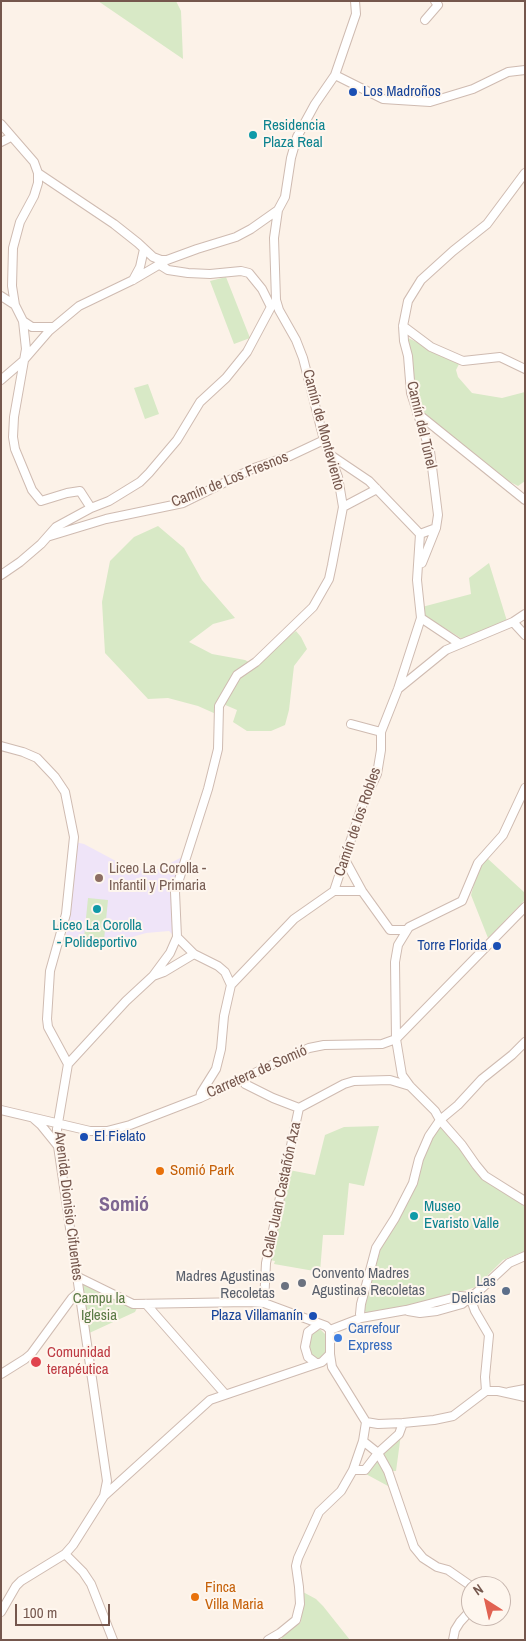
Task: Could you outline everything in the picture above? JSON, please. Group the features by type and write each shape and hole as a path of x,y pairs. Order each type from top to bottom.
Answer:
{"street":[{"name":"Camín de Monteviento","path":"176,937 175,892 208,789 218,749 219,706 237,675 256,662 313,608 328,579 343,507 338,477 324,440 303,358 296,340 279,310 276,300 274,238 278,210 285,197 291,158 297,137 335,75 356,14 355,1"},
{"path":"425,20 438,2"},
{"path":"335,75 383,99 430,102 473,89 508,72 525,70"},
{"path":"1,124 34,162 38,173 38,183 34,196 20,222 13,248 12,286 15,306 23,321 26,349 14,416 13,437 15,449 32,490 41,501 80,491 92,508"},
{"path":"1,142 11,137"},
{"path":"38,173 114,224 153,257 167,260"},
{"name":"Camín del Túnel","path":"436,528 438,515 430,451 411,393 408,356 404,341 403,326 408,301 422,280 487,224 525,173"},
{"path":"1,380 23,362 53,327 79,306 133,280 167,260 236,238 278,210"},
{"path":"144,249 150,270"},
{"path":"133,280 140,267 144,249"},
{"path":"1,576 20,562 56,527 109,501 140,482 177,440 200,402 226,378 247,352 271,307 262,289 249,274 241,271 210,274 188,273 168,270 160,264"},
{"path":"1,296 15,306"},
{"path":"23,321 32,327 53,327"},
{"path":"403,326 432,346 463,361 500,357 525,369"},
{"path":"417,413 525,500"},
{"name":"Camín de Los Fresnos","path":"48,536 106,519 183,503 254,468 290,456 324,440"},
{"path":"329,454 347,465 377,489 420,534 436,528"},
{"path":"343,507 377,489"},
{"path":"419,570 436,528"},
{"name":"Camín de los Robles","path":"231,985 288,925 334,891 362,806 377,774 381,750 381,732 398,689 421,618 417,580 420,534"},
{"path":"398,689 446,650 513,622 525,614"},
{"path":"421,618 460,644"},
{"path":"513,622 525,635"},
{"path":"351,724 381,732"},
{"path":"1,746 37,758 55,777 64,792 74,837 66,914 50,971 47,1019 48,1027 68,1064 126,1001 152,976 170,953 176,937 194,954 218,966 225,972 231,985 224,1016 222,1049 216,1069 201,1093 200,1098"},
{"path":"390,930 406,930 462,901 478,863 502,835 525,788"},
{"path":"344,858 362,891 400,942"},
{"path":"334,891 362,891"},
{"path":"396,1039 525,907"},
{"path":"406,930 400,942 395,962 396,1039 402,1074 410,1086 435,1111 440,1120 486,1176 525,1202"},
{"path":"152,976 164,972 194,954"},
{"name":"Carretera de Somió","path":"1,1110 90,1131 107,1131 130,1125 200,1098 309,1048 324,1045 382,1044 396,1039"},
{"path":"361,1318 362,1304 376,1248 395,1218 412,1183 419,1159 429,1136 440,1120 458,1105 482,1079 512,1056 525,1042"},
{"path":"390,1080 397,1070 399,1062"},
{"name":"Avenida Dionisio Cifuentes","path":"68,1064 58,1123 58,1146 106,1475 104,1496"},
{"path":"242,1079 245,1084 266,1095 299,1108 344,1084 354,1082 390,1080 410,1086"},
{"name":"Calle Juan Castañón Aza","path":"264,1303 266,1263 299,1108"},
{"path":"32,1116 41,1124 58,1146"},
{"path":"330,1330 361,1318 406,1310 420,1313 437,1311 462,1304 509,1263 525,1256"},
{"path":"76,1276 133,1304 264,1303 324,1325 330,1330 332,1367 366,1422 363,1441 353,1470 340,1491 319,1512 298,1558 296,1566 300,1587 300,1604 296,1620 280,1634 268,1640"},
{"path":"1,1374 32,1354 72,1298 79,1292"},
{"path":"470,1296 475,1311 489,1336 485,1377 486,1391"},
{"path":"146,1304 225,1394"},
{"path":"297,1315 308,1332"},
{"path":"318,1324 308,1332 305,1344 306,1352 311,1360 319,1363"},
{"path":"304,1368 302,1361 306,1352"},
{"path":"319,1363 330,1354"},
{"path":"1,1612 8,1593 21,1581 65,1554 73,1545 104,1496 210,1400 319,1363 326,1363 332,1367"},
{"path":"505,1393 525,1390"},
{"path":"366,1422 378,1424 403,1423 453,1416 486,1391 525,1397"},
{"path":"353,1470 365,1470 378,1453 399,1434 403,1423"},
{"path":"363,1441 378,1453 388,1471 414,1547 423,1558 437,1567 448,1570 461,1579"},
{"path":"106,1475 111,1480 121,1480"},
{"path":"65,1554 83,1572 91,1584 113,1640"},
{"path":"453,1640 455,1630 461,1621"}],"shaded area":[{"path":"75,842 84,844 129,868 159,869 182,857 172,892 173,935 169,931 146,933 108,944 65,940 70,916"}],"green space":[{"path":"98,1 176,1 181,11 183,59"},
{"path":"226,277 250,338 234,344 210,281"},
{"path":"408,338 460,362 456,370 458,377 472,393 502,398 525,392 525,481 518,486 506,480 419,409 415,395"},
{"path":"148,384 159,414 145,419 134,388"},
{"path":"158,526 184,548 202,580 235,618 213,624 189,642 212,654 245,660 257,666 296,631 301,637 307,649 294,666 289,710 285,725 271,731 247,731 233,722 237,710 223,704 216,714 198,706 168,698 148,699 105,653 102,602 110,561 134,537"},
{"path":"489,563 507,621 464,640 425,616 422,607 471,594 469,578"},
{"path":"487,858 525,893 525,900 488,938 471,895 479,866"},
{"path":"88,898 108,900 104,940 84,938"},
{"path":"379,1126 364,1186 349,1183 344,1235 323,1235 320,1272 274,1264 275,1261 270,1260 289,1170 315,1175 325,1135 344,1127"},
{"path":"441,1127 463,1151 480,1176 525,1207 525,1251 503,1260 476,1287 434,1300 367,1314 364,1310 381,1247 416,1185 415,1181 422,1160 436,1130"},
{"name":"Campu la Iglesia","path":"76,1276 139,1304 135,1312 85,1335"},
{"path":"321,1330 325,1334 327,1346 325,1354 317,1360 311,1355 308,1342 312,1333"},
{"path":"401,1434 396,1471 389,1471 383,1458 385,1450"},
{"path":"379,1458 391,1485 388,1486 364,1473"},
{"path":"303,1592 316,1599 323,1606 350,1640 282,1640 281,1637 301,1622"}],"place":[{"name":"Los Madroños","path":"353,92"},
{"name":"Residencia Plaza Real","path":"253,135"},
{"name":"Liceo La Corolla - Infantil y Primaria","path":"99,878"},
{"name":"Liceo La Corolla - Polideportivo","path":"97,909"},
{"name":"Torre Florida","path":"497,946"},
{"name":"El Fielato","path":"84,1137"},
{"name":"Somió Park","path":"160,1171"},
{"name":"Museo Evaristo Valle","path":"414,1216"},
{"name":"Convento Madres Agustinas Recoletas","path":"302,1283"},
{"name":"Madres Agustinas Recoletas","path":"285,1286"},
{"name":"Las Delicias","path":"506,1291"},
{"name":"Plaza Villamanín","path":"313,1316"},
{"name":"Carrefour Express","path":"338,1338"},
{"name":"Comunidad terapéutica","path":"36,1362"},
{"name":"Finca Villa Maria","path":"195,1597"}],"district":[{"name":"Somió","path":"124,1206"}]}
